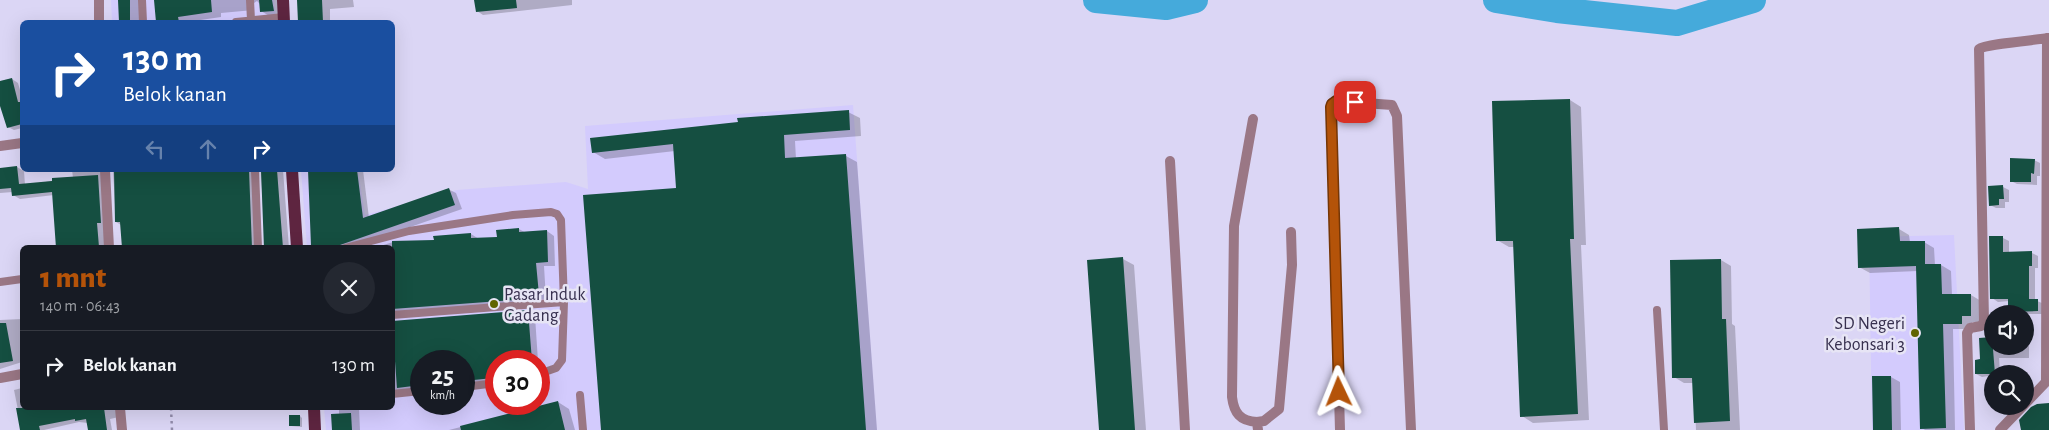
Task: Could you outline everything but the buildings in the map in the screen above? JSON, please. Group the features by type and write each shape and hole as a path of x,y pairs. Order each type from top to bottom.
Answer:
{"main road":[{"path":"283,0 284,20"},
{"path":"292,172 297,245"},
{"path":"314,410 315,430"}],"street":[{"path":"99,0 99,20"},
{"path":"1970,430 1967,333 1970,328 1981,326 1984,322 1980,49 1985,45 2048,38 2048,380 2014,418 2000,430"},
{"path":"1340,430 1331,107 1336,101 1392,105 1397,116 1411,430"},
{"path":"1253,119 1234,226 1232,397 1234,410 1240,417 1258,426 1273,415 1279,409 1280,404 1282,355 1292,265 1292,232"},
{"path":"0,146 20,143"},
{"path":"1170,161 1185,430"},
{"path":"105,172 109,245"},
{"path":"0,378 20,374"},
{"path":"120,410 122,430"}],"lane":[{"path":"142,0 143,20"},
{"path":"250,0 251,20 284,20"},
{"path":"255,172 258,245"},
{"path":"356,245 409,231 513,215 551,212 557,214 561,220 564,302 562,360 556,368 550,370"},
{"path":"0,282 20,279"},
{"path":"395,315 564,302"},
{"path":"1657,310 1664,430"},
{"path":"395,394 410,392"},
{"path":"580,395 583,430"}],"path":[{"path":"171,410 172,430"}],"shaded area":[{"path":"111,0 274,0 276,20 112,20"},
{"path":"853,105 877,430 326,430 324,410 395,410 395,245 307,245 301,172 358,172 365,215 457,190 566,182 588,189 585,126"},
{"name":"SD Negeri Kebonsari 3","path":"1954,235 1964,430 1872,430 1869,237"}],"waterway":[{"path":"1096,0 1166,7 1195,0"},
{"path":"1496,0 1557,10 1677,23 1753,0"}],"place":[{"name":"Pasar Induk Gadang","path":"494,304"},
{"name":"SD Negeri Kebonsari 3","path":"1915,333"}],"route":[{"path":"1339,392 1331,107 1336,101 1355,102"}]}
